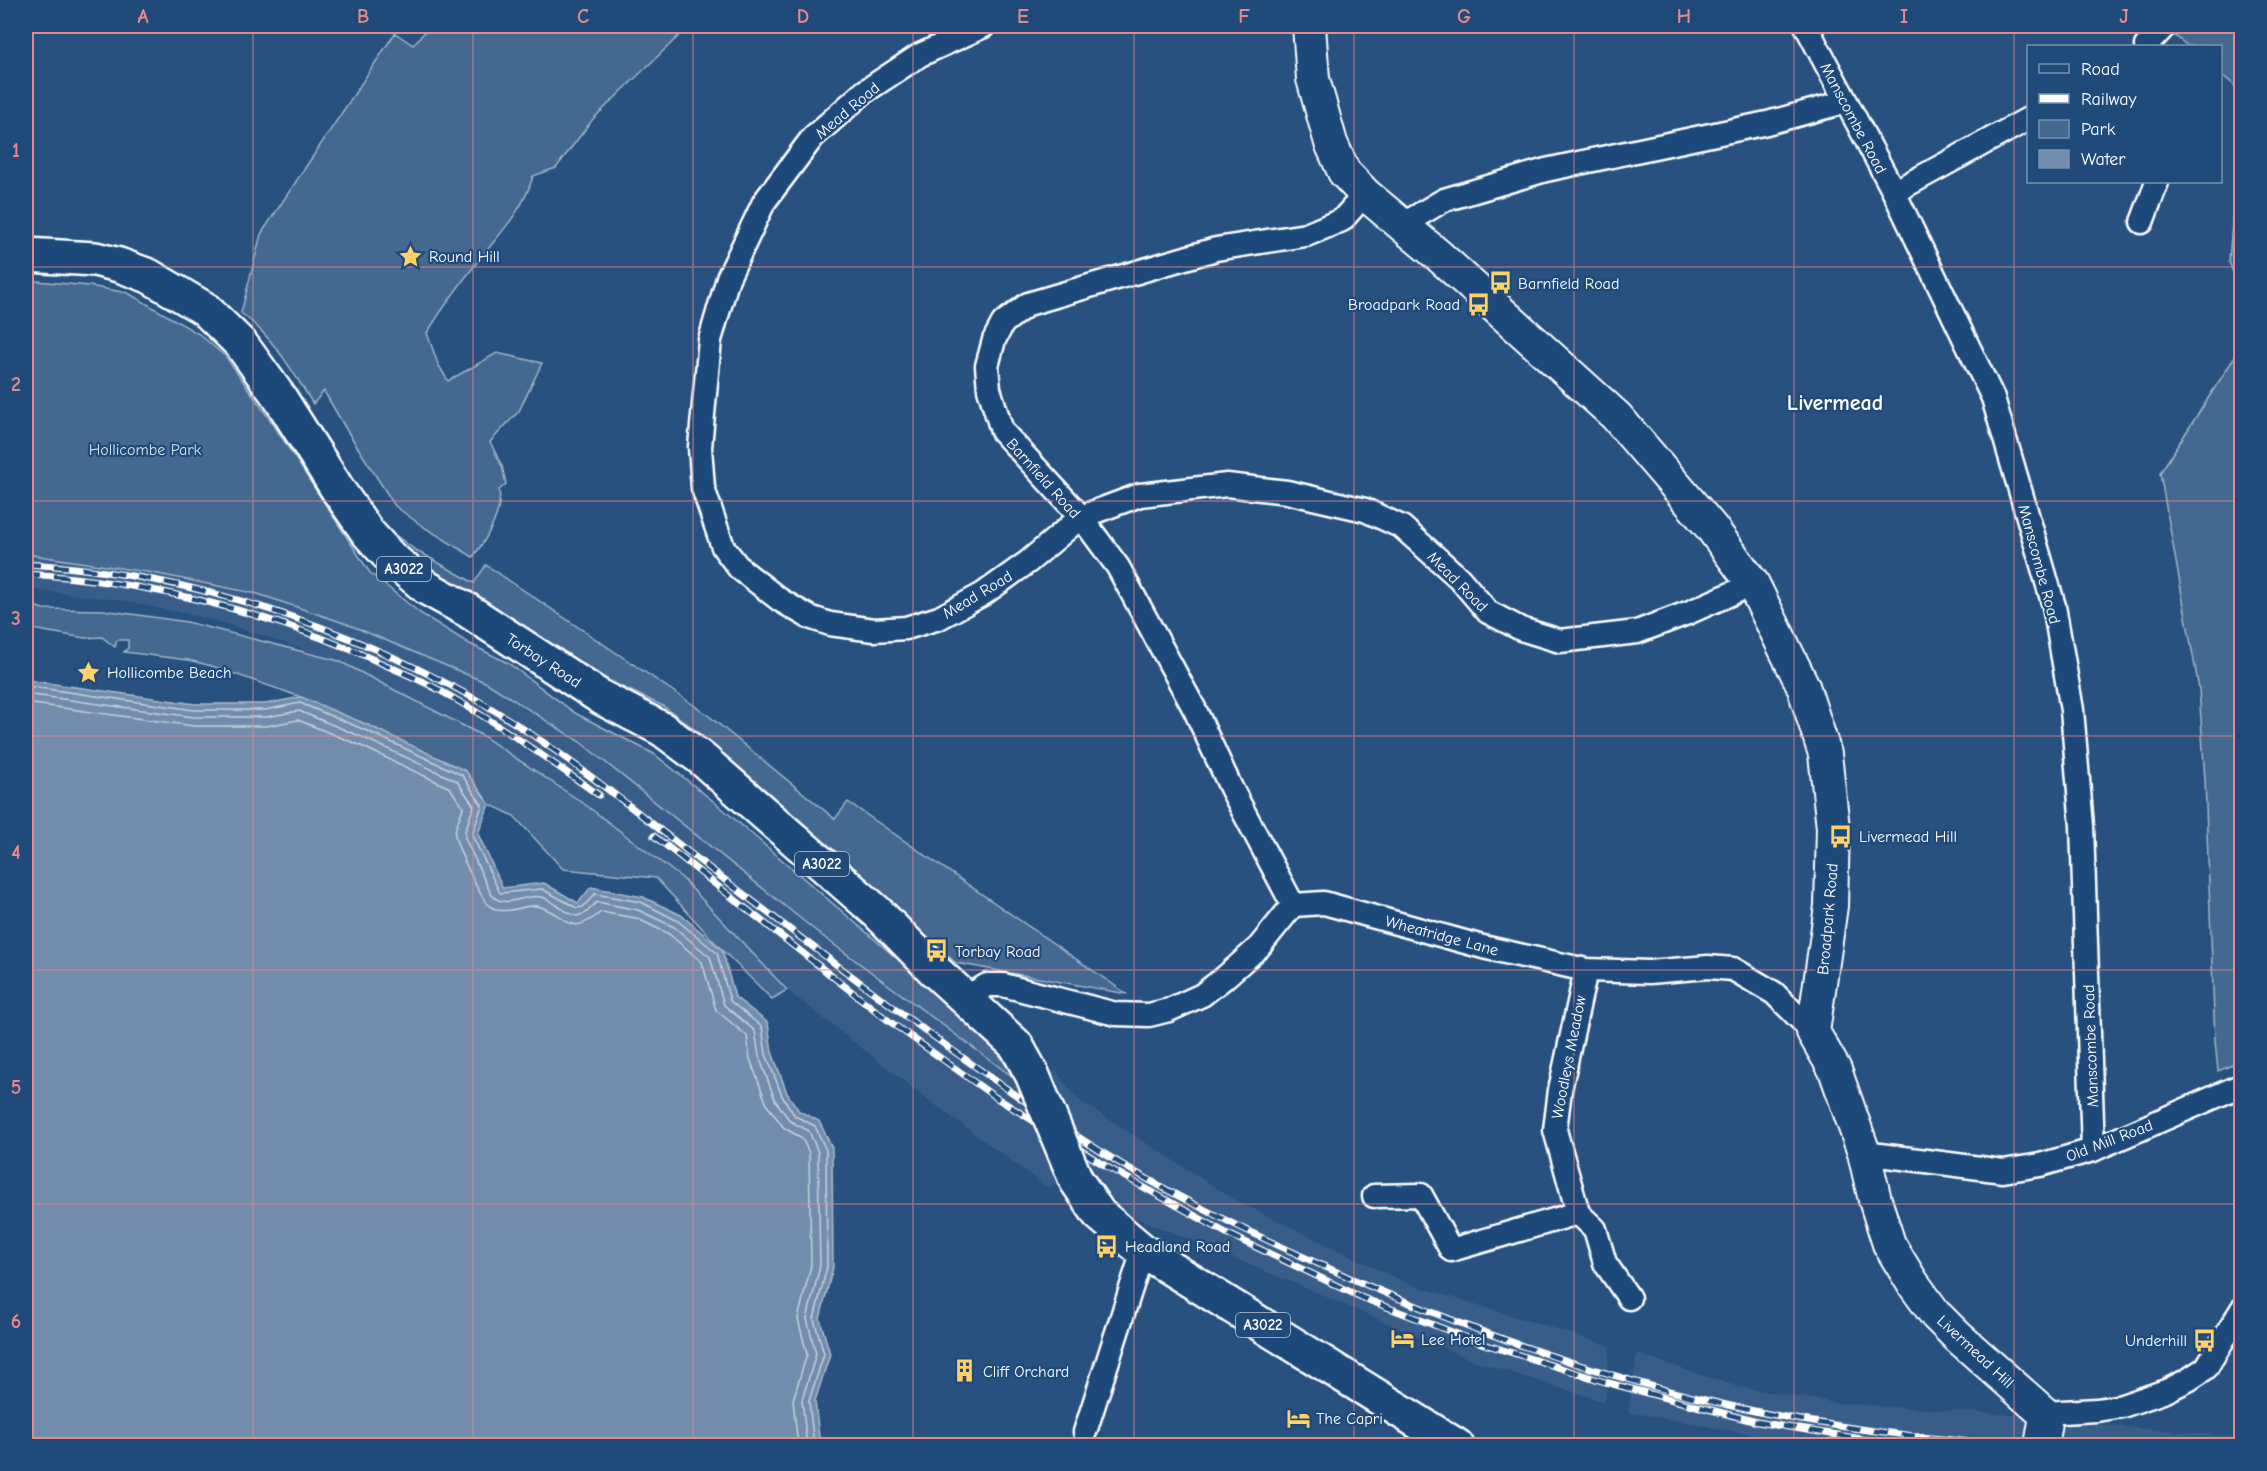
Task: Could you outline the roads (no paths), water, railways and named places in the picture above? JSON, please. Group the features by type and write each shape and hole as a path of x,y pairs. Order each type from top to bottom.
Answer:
{"main road":[{"name":"Torbay Road","path":"26,255 87,258 118,265 149,276 205,309 247,353 280,398 368,533 390,557 427,588 467,610 592,692 662,729 702,759 878,912 933,969 1016,1045 1032,1074 1076,1180 1099,1214 1143,1251 1456,1446"}],"street":[{"name":"Mead Road","path":"984,26 920,55 864,92 813,137 764,202 728,278 710,340 700,447 704,488 723,547 739,568 780,600 809,617 830,624 874,630 906,628 939,618 983,594 1028,562 1081,517 1140,495 1227,485 1287,492 1365,510 1402,527 1459,578 1488,612 1521,629 1560,641 1637,632 1753,584"},
{"name":"Broadpark Road","path":"1309,26 1313,79 1331,143 1344,171 1365,194 1616,416 1712,527 1753,584 1803,686 1825,754 1833,828 1831,906 1813,1032"},
{"name":"Manscombe Road","path":"1806,26 1894,192 1993,398 2054,606 2072,710 2082,826 2093,1150"},
{"path":"2147,45 2165,26"},
{"path":"1402,225 1444,200 1546,170 1767,123 1845,102"},
{"path":"1894,192 2027,120"},
{"path":"2142,222 2157,183"},
{"name":"Barnfield Road","path":"1293,904 1231,788 1195,710 1118,567 1081,517 1002,431 991,398 987,366 994,340 1003,323 1028,304 1205,252 1306,235 1342,220 1365,194"},
{"name":"Wheatridge Lane","path":"1293,904 1324,903 1482,947 1586,970 1649,972 1708,967 1733,969 1774,993 1813,1032 1835,1070 1864,1153"},
{"path":"965,998 987,986 1003,985 1116,1014 1149,1015 1169,1010 1202,995 1224,978 1259,947 1293,904"},
{"name":"Woodleys Meadow","path":"1586,970 1560,1090 1555,1130 1578,1213 1595,1229 1605,1263 1629,1298"},
{"name":"Old Mill Road","path":"1864,1153 2003,1171 2040,1165 2093,1150 2241,1085"},
{"name":"Livermead Hill","path":"1864,1153 1875,1200 1889,1244 1912,1282 1936,1315 2043,1430"},
{"path":"1374,1196 1421,1196 1451,1250 1578,1213"},
{"path":"1085,1432 1143,1251"},
{"path":"2043,1430 2097,1410 2122,1406 2166,1391 2188,1380 2206,1368 2241,1309"}],"water":[{"path":"26,680 195,704 265,704 301,697 368,725 466,771 489,804 478,834 503,888 544,883 578,903 591,887 643,897 681,915 722,950 735,997 768,1023 772,1052 787,1093 799,1111 819,1121 832,1148 833,1267 820,1319 830,1354 815,1401 820,1445 26,1445"}],"railway":[{"path":"26,564 133,576 239,600 341,635 440,680 510,720 543,742 899,1012 1100,1151 1197,1206 1352,1279 1523,1346 1699,1399 1854,1428 2012,1446"},
{"path":"26,574 119,584 166,593 212,603 303,631 347,648 439,690 480,714 599,795"},
{"path":"654,836 889,1021 995,1097 1109,1168 1228,1234 1363,1298 1481,1343 1605,1382 1757,1422 1905,1446"}],"place":[{"name":"Round Hill","path":"411,256"},
{"name":"Barnfield Road","path":"1500,283"},
{"name":"Broadpark Road","path":"1478,304"},
{"name":"Hollicombe Beach","path":"89,672"},
{"name":"Livermead Hill","path":"1841,836"},
{"name":"Torbay Road","path":"937,951"},
{"name":"Headland Road","path":"1107,1246"},
{"name":"Lee Hotel","path":"1403,1339"},
{"name":"Underhill","path":"2205,1340"},
{"name":"Cliff Orchard","path":"965,1371"},
{"name":"The Capri","path":"1298,1418"}],"district":[{"name":"Livermead","path":"1835,402"}],"park label":[{"name":"Hollicombe Park","path":"145,449"}]}
